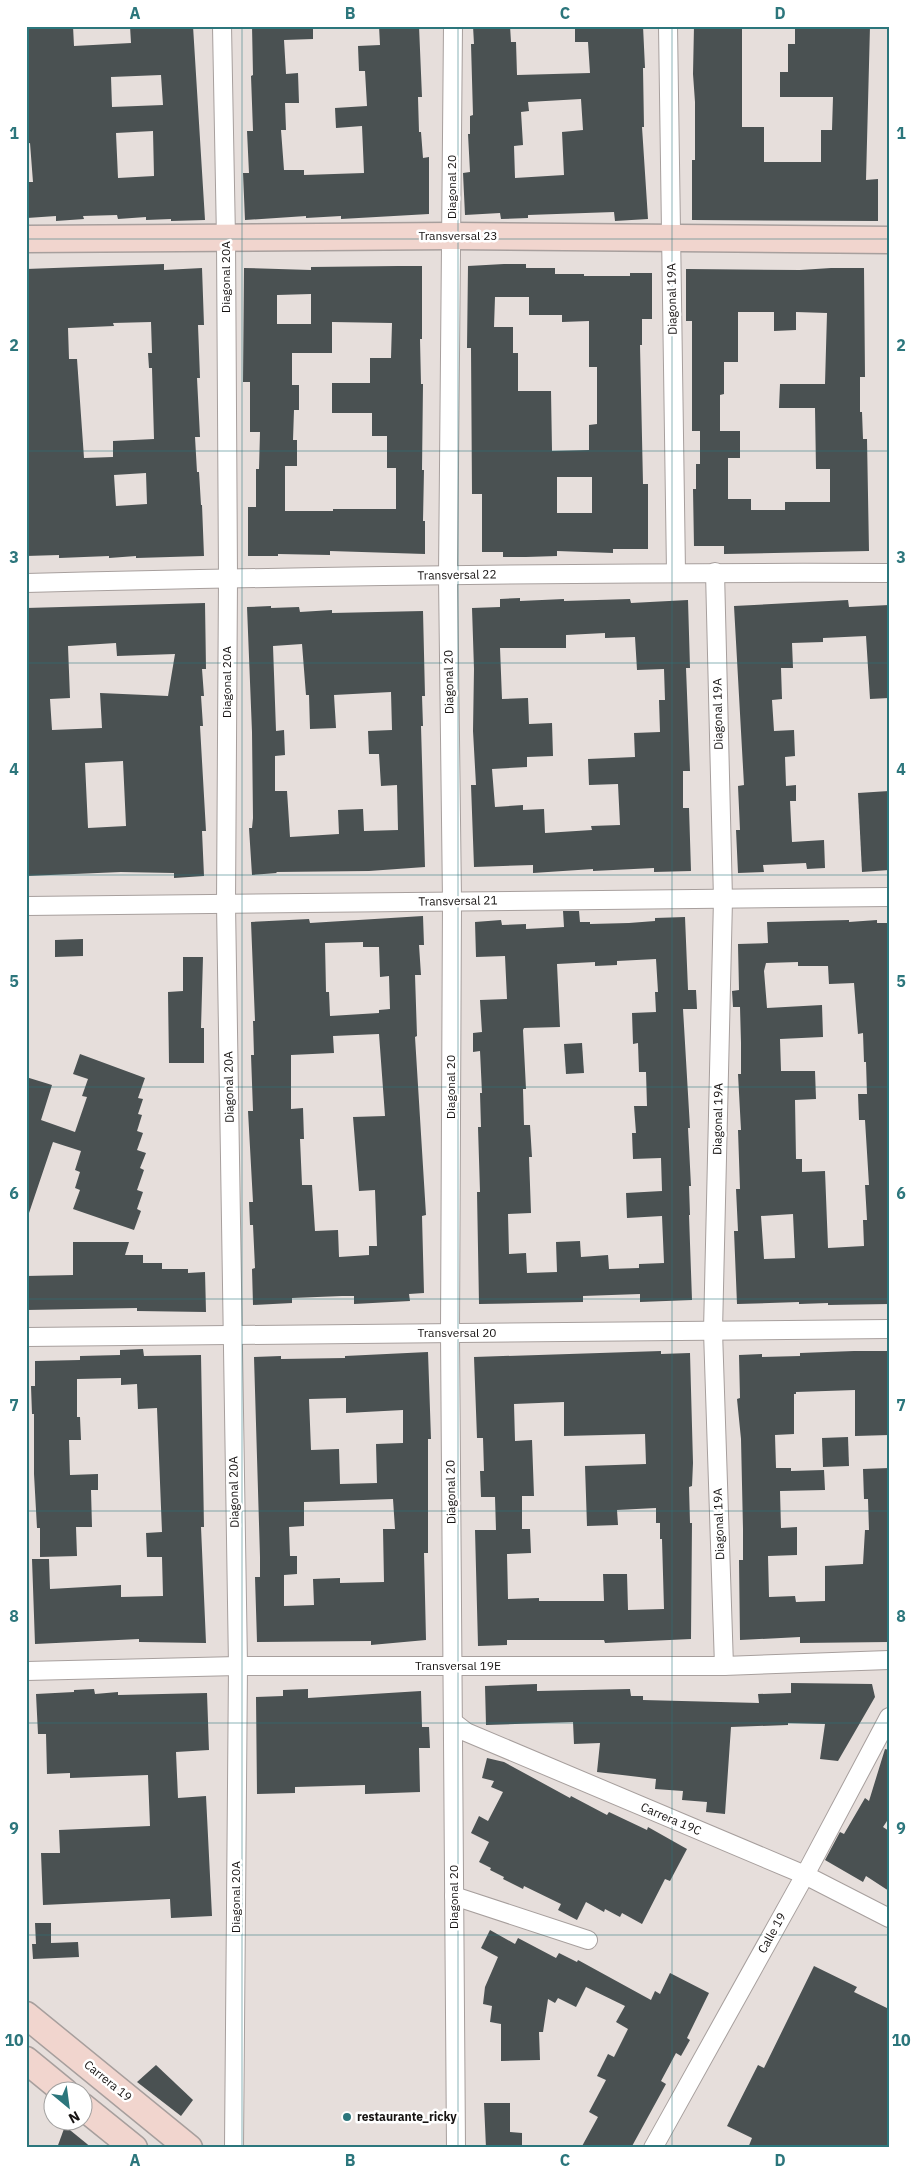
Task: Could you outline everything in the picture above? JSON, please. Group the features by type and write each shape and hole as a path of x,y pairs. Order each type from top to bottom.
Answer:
{"street":[{"name":"Diagonal 20A","path":"222,26 226,239 228,578 226,904 238,1666 234,2148"},
{"name":"Diagonal 20","path":"453,26 448,576 452,901 450,1333 456,2148"},
{"name":"Diagonal 19A","path":"668,26 676,572"},
{"name":"Transversal 23","path":"26,239 451,236 889,240"},
{"name":"Transversal 22","path":"26,583 228,578 676,572 889,573"},
{"name":"Diagonal 19A","path":"715,572 723,898 713,1331 724,1666"},
{"name":"Transversal 21","path":"26,906 889,897"},
{"name":"Transversal 20","path":"26,1337 889,1329"},
{"name":"Transversal 19E","path":"26,1671 238,1666 724,1666 889,1660"},
{"name":"Calle 19","path":"653,2148 889,1717"},
{"name":"Carrera 19C","path":"454,1722 466,1732 804,1875 889,1918"},
{"path":"454,1896 588,1940"},
{"name":"Carrera 19","path":"26,2015 189,2148"},
{"path":"26,2060 53,2082"},
{"path":"92,2114 134,2148"}],"building":[{"path":"26,26 73,26 74,46 131,43 130,26 193,26 205,220 146,220 146,217 118,219 117,215 83,216 84,219 56,221 56,216 27,218 26,182 33,182 30,143 26,144 26,76 28,75","holes":["161,75 163,105 112,107 111,77","153,131 154,176 118,178 116,133"]},
{"path":"252,26 313,26 313,39 284,40 286,74 298,73 299,103 285,103 286,130 281,130 284,170 304,170 304,175 364,173 362,126 336,128 335,108 367,106 365,71 359,71 358,46 380,45 379,26 419,26 422,97 418,97 419,132 421,132 423,158 429,157 429,214 341,219 341,216 306,218 306,216 245,220 243,173 249,173 247,131 253,131"},
{"path":"473,26 510,26 511,42 516,42 517,75 590,73 588,42 575,42 575,26 643,26 645,68 643,68 644,127 642,127 648,219 615,221 614,212 528,215 528,218 501,219 500,213 465,215 463,173 470,172 468,134 470,134 470,116 473,115 471,44 474,44","holes":["581,99 583,130 562,132 564,175 515,178 514,146 523,145 521,112 529,111 528,102"]},
{"path":"694,26 742,26 742,127 764,127 764,162 821,162 821,130 832,130 833,97 780,97 780,72 788,72 788,44 795,44 795,26 870,26 866,180 878,179 878,221 692,220 692,160 695,160"},
{"path":"164,264 164,270 202,268 204,325 198,325 200,378 197,378 200,437 195,437 197,472 199,472 202,505 204,556 59,558 59,555 26,556 26,269","holes":["151,322 152,353 148,353 149,368 152,368 154,439 113,441 113,457 84,458 77,359 69,359 68,328 114,326 113,323","146,473 147,504 116,506 114,475"]},
{"path":"526,264 526,268 555,268 555,274 584,274 584,276 630,276 630,273 652,273 652,319 642,319 642,345 640,345 643,484 648,484 648,549 613,549 613,553 557,551 557,556 526,557 503,557 503,552 482,552 482,494 472,494 471,348 467,348 468,266","holes":["495,297 529,297 529,315 562,315 562,322 589,321 589,367 597,367 597,424 589,425 589,450 552,451 551,391 518,391 518,353 513,353 513,327 494,327","557,477 592,477 592,513 557,513"]},
{"path":"422,266 422,339 420,339 421,384 423,384 422,470 424,470 423,521 425,521 425,554 330,551 330,555 278,554 278,556 248,556 248,507 256,507 256,469 259,469 260,432 250,432 250,382 243,382 244,268 311,270 311,267","holes":["311,294 311,324 277,324 277,295","332,322 392,323 391,358 370,358 370,383 332,383 332,413 372,413 372,436 387,436 387,468 396,468 396,509 285,511 285,466 297,466 297,440 293,440 294,410 299,410 299,385 292,385 292,353 332,353"]},
{"path":"864,268 865,377 860,377 860,412 862,412 863,439 867,439 869,551 724,554 724,546 694,546 693,489 696,489 696,464 700,464 700,431 692,431 692,321 686,321 686,269 800,270","holes":["738,312 774,312 774,331 796,330 796,312 827,313 825,384 780,384 779,408 815,408 816,469 830,469 830,502 785,502 785,510 751,510 751,499 728,499 728,458 740,458 740,431 720,431 720,395 724,394 724,362 738,362"]},
{"path":"520,598 520,601 564,599 564,601 630,599 631,603 688,600 690,668 686,668 690,771 683,771 683,808 689,808 691,871 654,872 654,868 593,871 593,869 533,873 533,865 474,867 471,785 476,785 473,731 474,669 472,608 500,607 500,599","holes":["605,633 605,638 635,637 637,670 664,669 665,700 659,700 660,732 634,733 635,757 588,759 589,785 618,784 620,825 591,826 592,830 545,833 544,809 523,810 523,805 495,807 492,769 527,767 527,757 553,756 552,723 529,724 528,698 502,699 500,648 566,648 566,635"]},
{"path":"848,600 849,607 889,605 889,698 870,699 866,636 823,638 823,642 792,643 793,668 781,668 782,699 772,700 774,731 794,730 795,756 785,757 786,786 796,785 796,801 790,801 792,842 824,840 825,868 807,869 806,863 763,865 764,872 738,873 736,830 740,830 738,786 744,785 734,606"},
{"path":"205,603 206,669 202,669 204,696 201,696 203,726 200,726 206,831 202,831 204,876 174,878 174,873 121,872 27,876 26,608","holes":["116,643 117,656 175,654 168,696 100,693 102,728 52,730 50,699 70,698 68,646","123,761 126,826 88,828 85,763"]},
{"path":"247,607 299,607 300,612 332,610 332,613 423,611 425,696 422,696 423,726 421,726 425,867 369,871 276,872 252,875 249,828 252,828 253,818 252,732","holes":["302,644 306,695 309,695 310,729 336,728 334,695 391,692 392,730 368,731 369,754 379,754 381,786 397,785 398,830 364,831 363,809 338,810 339,834 290,837 287,791 275,791 275,756 285,755 284,730 276,731 273,646"]},
{"path":"889,791 889,870 862,872 858,793"},
{"path":"563,911 579,911 580,922 590,922 590,924 629,923 655,921 655,918 685,917 688,990 696,990 697,1009 683,1009 690,1128 688,1128 691,1186 689,1186 689,1215 692,1300 640,1302 640,1294 583,1296 583,1302 479,1304 477,1192 480,1192 478,1127 481,1127 480,1093 482,1093 480,1051 473,1052 473,1033 482,1032 480,1000 507,999 505,956 476,957 475,922 501,920 502,925 526,924 526,929 564,927","holes":["656,959 658,992 655,992 656,1012 632,1013 633,1044 638,1043 639,1072 646,1072 647,1106 634,1106 636,1133 632,1133 633,1159 661,1158 662,1191 626,1193 627,1218 662,1216 664,1263 639,1264 639,1268 609,1269 608,1255 581,1257 580,1241 556,1242 557,1272 527,1273 526,1253 509,1254 508,1214 531,1213 529,1157 532,1157 530,1125 524,1125 523,1089 526,1089 523,1030 524,1028 560,1027 557,964 595,962 595,966 617,965 617,961"]},
{"path":"423,916 424,945 419,945 421,975 415,975 417,1036 415,1037 426,1215 422,1216 424,1293 409,1294 410,1301 354,1304 354,1296 342,1296 292,1298 292,1303 253,1305 252,1269 255,1268 253,1225 250,1225 249,1202 253,1202 248,1111 253,1111 251,1055 254,1055 253,1021 255,1021 251,922 309,919 310,923","holes":["363,942 363,947 379,947 380,977 389,976 390,1009 379,1010 379,1013 330,1016 329,992 326,992 325,943","379,1034 385,1116 353,1117 359,1191 375,1190 377,1246 369,1246 369,1255 339,1257 338,1230 315,1231 312,1185 302,1185 300,1139 304,1139 303,1108 291,1109 291,1055 334,1053 333,1036"]},
{"path":"877,920 877,923 889,923 889,1304 828,1305 828,1303 799,1304 799,1302 737,1304 734,1231 738,1231 736,1189 740,1189 738,1130 741,1130 738,1074 741,1074 741,1043 740,1007 733,1007 732,991 739,990 738,944 768,943 767,922","holes":["798,962 798,966 828,966 829,984 854,983 858,1034 863,1033 864,1062 866,1062 867,1094 858,1094 859,1120 865,1120 869,1185 865,1185 867,1220 863,1220 864,1246 828,1248 825,1171 802,1172 802,1159 796,1159 795,1100 816,1099 815,1071 781,1071 780,1039 823,1037 822,1005 767,1008 764,971 766,963","793,1214 795,1258 764,1259 761,1216"]},
{"path":"83,939 83,956 55,957 55,940"},
{"path":"183,957 203,957 201,1028 204,1028 204,1063 169,1063 168,992 183,991"},
{"path":"582,1043 584,1073 566,1074 564,1044"},
{"path":"80,1054 145,1078 138,1098 143,1099 138,1114 142,1115 137,1131 143,1133 137,1150 146,1153 140,1168 144,1170 137,1190 143,1192 137,1209 141,1211 134,1230 73,1209 80,1190 75,1188 80,1172 75,1170 81,1151 53,1142 29,1213 26,1213 26,1077 52,1085 41,1120 75,1132 87,1097 82,1096 88,1079 73,1074"},
{"path":"73,1242 129,1242 125,1255 143,1255 143,1263 162,1263 162,1269 188,1269 188,1273 205,1272 206,1312 137,1311 137,1308 26,1310 26,1276 73,1275"},
{"path":"143,1349 144,1356 201,1355 204,1527 201,1527 206,1643 139,1642 139,1639 35,1644 32,1559 49,1559 50,1589 121,1585 121,1597 163,1596 162,1557 147,1557 146,1533 162,1532 157,1408 138,1409 137,1384 121,1385 121,1378 77,1379 77,1417 80,1417 81,1440 69,1440 70,1475 98,1474 98,1490 91,1490 92,1527 76,1527 77,1556 40,1557 40,1528 37,1528 34,1474 34,1414 32,1414 31,1386 35,1386 35,1361 80,1360 80,1356 120,1355 120,1350"},
{"path":"661,1351 661,1354 690,1353 693,1463 692,1486 689,1487 690,1523 692,1523 691,1639 605,1643 604,1640 507,1640 507,1645 478,1646 475,1530 496,1530 495,1497 481,1497 480,1471 484,1471 483,1438 477,1438 474,1357","holes":["564,1402 564,1436 645,1434 646,1464 585,1466 587,1526 618,1525 617,1510 656,1508 656,1523 660,1523 660,1539 662,1539 664,1609 628,1610 627,1574 603,1574 604,1601 539,1601 539,1598 508,1599 507,1554 531,1553 530,1529 522,1529 522,1496 534,1496 532,1440 515,1441 514,1404"]},
{"path":"889,1351 889,1435 855,1436 855,1390 796,1392 794,1394 794,1434 775,1435 776,1468 791,1468 791,1471 824,1470 825,1490 780,1491 781,1528 797,1527 797,1555 768,1556 769,1597 795,1596 796,1602 825,1601 825,1566 863,1564 865,1530 869,1530 868,1499 864,1499 863,1469 889,1468 889,1642 800,1643 800,1637 740,1640 739,1560 743,1560 743,1529 741,1439 737,1399 740,1398 739,1355 762,1354 762,1357 800,1356 800,1353"},
{"path":"428,1352 431,1439 428,1439 428,1553 424,1553 426,1640 371,1645 371,1641 257,1642 255,1577 260,1577 260,1557 254,1357 281,1356 281,1359 345,1358 345,1356","holes":["346,1398 346,1413 403,1410 403,1443 376,1444 377,1483 340,1484 339,1449 311,1450 309,1399","393,1499 395,1529 383,1529 384,1582 340,1583 340,1578 313,1579 314,1605 284,1606 284,1575 297,1574 297,1556 290,1556 289,1527 304,1526 304,1502"]},
{"path":"848,1437 849,1466 823,1467 822,1438"},
{"path":"791,1683 872,1684 875,1697 838,1761 820,1759 825,1724 788,1723 788,1725 731,1727 725,1814 706,1812 707,1802 682,1800 683,1791 655,1789 656,1779 597,1772 600,1743 574,1744 573,1722 486,1725 485,1686 537,1684 537,1691 630,1689 631,1696 643,1696 643,1700 759,1703 758,1694 791,1693"},
{"path":"94,1689 95,1694 118,1692 118,1695 207,1693 209,1750 176,1752 178,1798 206,1796 212,1916 171,1918 170,1899 43,1905 41,1853 60,1853 59,1830 150,1826 148,1775 70,1778 70,1773 47,1774 46,1734 38,1734 36,1694"},
{"path":"308,1689 308,1698 421,1691 422,1727 429,1727 430,1748 419,1748 420,1792 365,1794 365,1785 295,1787 295,1793 257,1794 256,1697 283,1696 283,1690"},
{"path":"885,1749 889,1750 889,1818 883,1827 889,1831 889,1891 866,1876 863,1882 825,1860 840,1832 844,1834 865,1798 869,1801"},
{"path":"487,1758 504,1762 570,1798 571,1796 607,1815 609,1812 647,1830 648,1827 687,1849 670,1881 665,1879 642,1924 622,1913 620,1917 605,1909 604,1912 586,1902 577,1920 558,1910 561,1904 524,1886 523,1889 503,1879 504,1877 479,1862 489,1842 471,1833 479,1816 488,1821 503,1792 491,1787 494,1781 482,1778"},
{"path":"35,1923 51,1923 51,1943 78,1942 79,1957 33,1959 32,1944 36,1944"},
{"path":"490,1930 515,1944 518,1938 556,1958 559,1953 577,1962 578,1960 651,2000 655,1991 660,1994 670,1973 709,1993 687,2038 690,2040 681,2056 676,2053 661,2081 666,2084 631,2148 581,2148 598,2117 589,2112 606,2080 597,2076 608,2054 614,2057 628,2029 616,2022 625,2006 586,1987 576,2007 558,1998 555,2003 548,1999 543,2032 539,2032 540,2060 501,2061 501,2024 490,2022 492,2006 483,2004 485,1987 498,1957 481,1948"},
{"path":"814,1966 857,1987 854,1992 889,2009 889,2148 748,2148 752,2138 727,2126 758,2065 764,2068"},
{"path":"156,2065 193,2100 181,2116 137,2082"},
{"path":"484,2103 510,2103 510,2132 522,2133 522,2148 486,2148"},
{"path":"63,2132 72,2132 92,2148 57,2148"}],"place":[{"name":"restaurante_ricky","path":"347,2117"}]}
